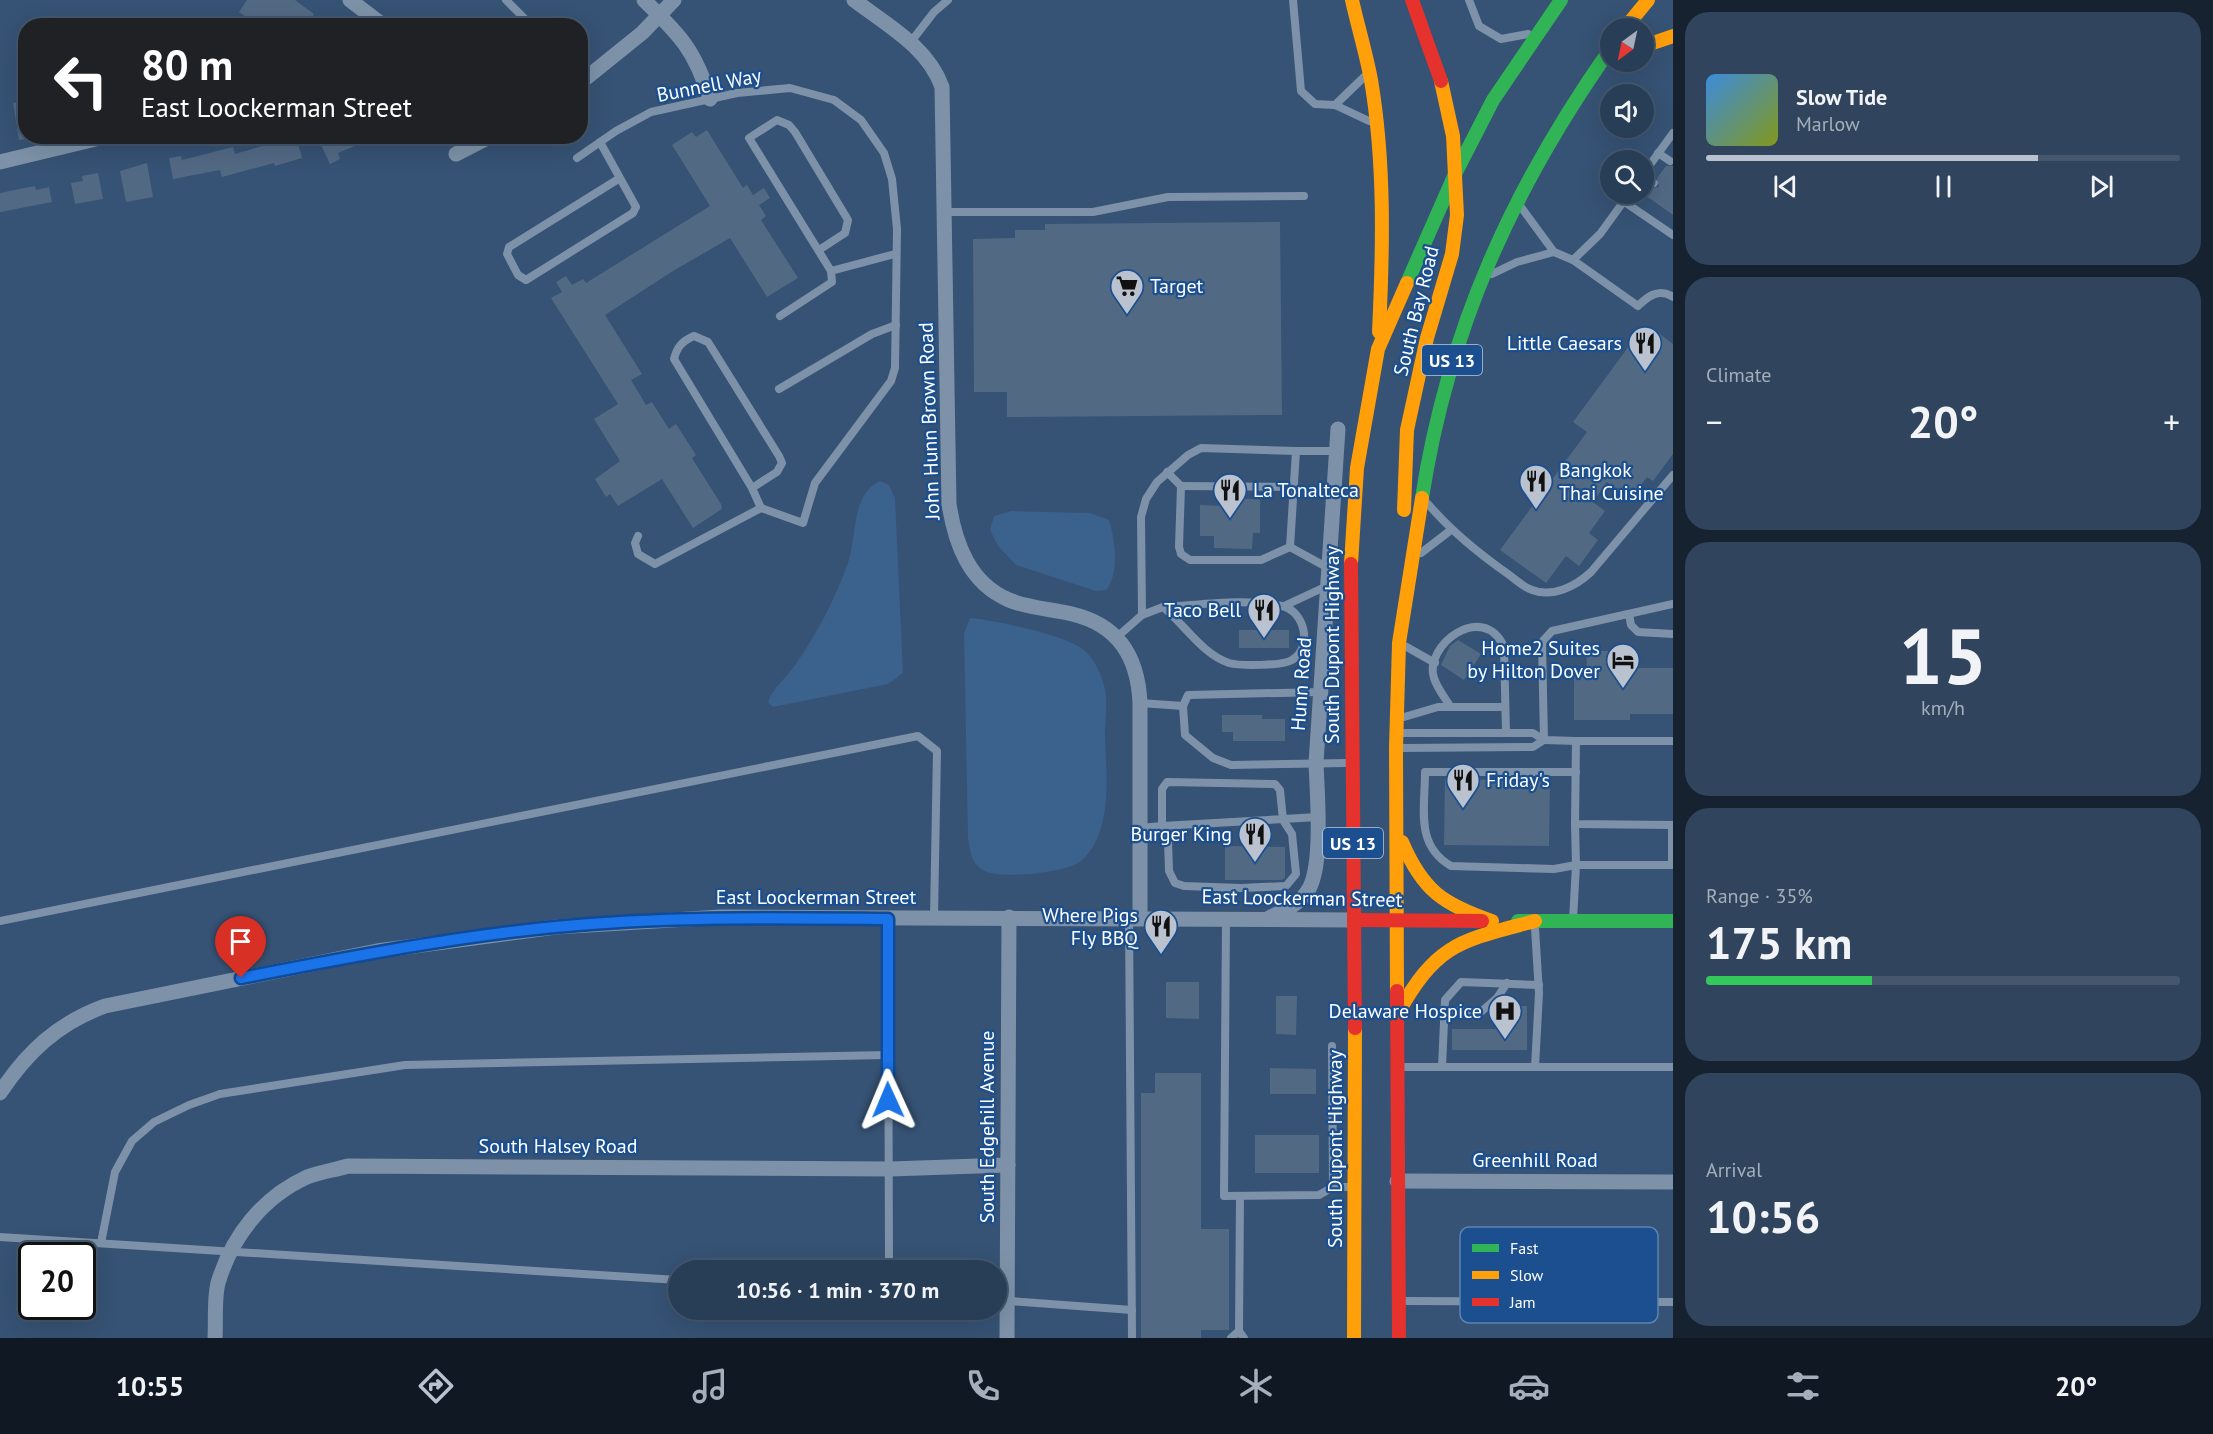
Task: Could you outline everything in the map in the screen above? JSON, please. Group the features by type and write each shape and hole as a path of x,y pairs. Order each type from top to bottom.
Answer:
{"main road":[{"name":"South Bay Road","path":"1352,0 1369,72 1382,176 1384,253 1378,349"},
{"name":"South Bay Road","path":"1399,640 1407,430 1427,338 1452,254 1457,215 1452,136 1442,83 1412,0"},
{"name":"South Dupont Highway","path":"1354,1338 1354,920 1350,650 1352,531 1357,468 1378,349 1455,174 1493,100 1561,0"},
{"path":"1633,18 1648,0"},
{"path":"1654,43 1673,36"},
{"name":"US 13","path":"1399,1338 1396,748 1399,640 1422,497 1439,409 1450,369 1482,279 1517,200 1571,105 1600,64"},
{"path":"1571,105 1603,72"},
{"path":"1398,831 1414,872 1430,892 1467,913 1492,921"},
{"name":"East Loockerman Street","path":"1354,920 1673,921"},
{"path":"1398,1015 1415,982 1444,950 1458,942 1535,921"}],"street":[{"path":"350,0 373,18"},
{"path":"644,0 685,43 699,64 710,99"},
{"path":"588,76 660,16 674,0"},
{"name":"John Hunn Brown Road","path":"854,0 910,43 933,66 942,87 949,504 957,544 977,576 992,590 1009,600 1088,619 1117,638 1136,669 1140,703 1140,828 1135,917"},
{"path":"0,162 75,144"},
{"path":"456,154 473,144"},
{"name":"Hunn Road","path":"1268,919 1298,903 1315,879 1318,817 1316,763 1338,429"},
{"name":"East Loockerman Street","path":"0,1093 34,1047 87,1012 116,1003 377,951 556,927 721,917 888,919 1135,917 1354,920"},
{"name":"South Edgehill Avenue","path":"1004,1260 1008,1165 1009,917"},
{"name":"South Halsey Road","path":"215,1338 218,1284 231,1253 254,1215 276,1194 309,1177 348,1166 890,1169 1008,1165"},
{"name":"Greenhill Road","path":"1397,1181 1673,1182"},
{"name":"South Edgehill Avenue","path":"1005,1320 1007,1338"}],"lane":[{"path":"507,0 524,18"},
{"path":"910,43 934,12 948,0"},
{"path":"1293,0 1301,91 1315,104 1335,105 1356,113 1376,125"},
{"path":"1469,0 1479,26 1501,39 1539,32"},
{"path":"1472,9 1479,0"},
{"path":"1335,105 1369,72"},
{"name":"Bunnell Way","path":"577,158 651,112 737,93 790,88 834,100 861,120 884,153 892,179 897,229 895,254 896,368 891,381 815,483 803,523 761,508"},
{"path":"780,316 832,282 831,271 819,250 749,138 777,120 789,125 795,132 848,220 845,233 819,250"},
{"path":"1654,159 1673,133"},
{"path":"600,142 620,178 636,207 633,213 526,280 518,275 507,254 509,248 620,178"},
{"path":"1658,153 1670,161"},
{"path":"944,212 1093,212 1168,197 1304,196"},
{"path":"1517,200 1554,252 1573,260 1638,306 1653,294 1660,292 1673,297"},
{"path":"1573,260 1600,234 1621,204"},
{"path":"1627,204 1673,236"},
{"path":"1482,279 1517,262 1554,252"},
{"path":"831,271 895,254"},
{"path":"779,389 872,333 896,325"},
{"path":"638,536 634,543 638,554 655,564 761,508 752,488 674,359 677,349 684,340 694,336 708,342 780,456 782,463 777,472 752,488"},
{"path":"1142,615 1141,517 1150,490 1167,472 1201,448 1336,451"},
{"path":"1290,547 1296,451"},
{"path":"1167,472 1181,486 1292,487"},
{"path":"1422,497 1451,530 1532,590 1548,592 1578,584 1591,572 1673,475"},
{"path":"1181,486 1179,548 1181,554 1190,560 1261,560 1290,547"},
{"path":"1412,559 1451,530"},
{"path":"1290,547 1330,569"},
{"path":"1284,606 1329,585"},
{"path":"1117,638 1142,615 1163,607 1252,603 1284,606 1297,615 1303,626 1304,643 1301,652 1291,662 1228,663 1206,649 1163,607"},
{"path":"1544,740 1542,642 1547,635 1552,630 1673,604"},
{"path":"1629,614 1631,625 1638,632 1673,634"},
{"path":"1450,706 1434,678 1435,663 1452,634 1460,629 1482,628 1494,633 1504,647 1506,733"},
{"path":"1399,640 1435,663"},
{"path":"1322,692 1188,695 1183,706 1185,735 1213,758 1231,765 1352,763"},
{"path":"1140,703 1183,706"},
{"path":"1397,727 1423,710 1450,706 1505,707"},
{"path":"1397,727 1533,733 1544,740 1673,741"},
{"path":"0,921 918,736 937,751 934,918"},
{"path":"1396,748 1533,747 1544,740"},
{"path":"1574,921 1576,741"},
{"path":"1575,824 1672,825 1672,865 1576,865 1554,869 1451,866 1440,859 1426,840 1425,772 1576,772"},
{"path":"1167,782 1275,784 1280,790 1283,820 1292,834 1296,874 1286,886 1251,888 1184,886 1175,883 1169,871 1168,840 1162,826 1162,789 1167,782"},
{"path":"1140,828 1318,817"},
{"path":"1132,1338 1135,917"},
{"path":"1226,918 1224,1196 1319,1196 1333,1187 1354,1186"},
{"path":"888,919 889,1260"},
{"path":"1535,921 1539,985 1535,1067"},
{"path":"1442,1067 1445,1000 1461,982 1539,985"},
{"path":"1444,1011 1482,1011 1497,998 1507,983"},
{"path":"1332,1046 1333,1187"},
{"path":"101,1243 115,1172 132,1141 154,1122 189,1105 220,1094 405,1065 887,1055"},
{"path":"1398,1067 1673,1067"},
{"path":"1231,1338 1242,1335 1240,1196"},
{"path":"0,1237 668,1279"},
{"path":"1007,1301 1132,1310"},
{"path":"1400,1301 1460,1301"},
{"path":"1658,1302 1673,1302"}],"water":[{"path":"880,481 889,485 895,498 903,673 888,684 773,707 768,702 770,697 795,665 825,616 848,563 856,517 864,496"},
{"path":"1011,511 1090,513 1109,520 1115,565 1106,590 1096,591 1016,565 998,546 990,530 994,516"},
{"path":"970,618 1012,625 1075,644 1092,658 1100,673 1106,701 1106,802 1099,835 1092,849 1081,861 1073,865 1032,874 991,873 979,867 972,856 968,838 964,634"}],"building":[{"path":"247,0 295,0 314,14 312,18 247,18 239,12"},
{"path":"18,102 18,134 13,103"},
{"path":"707,130 743,188 747,185 753,195 764,188 770,198 759,205 766,216 761,220 798,278 767,297 730,238 605,315 642,374 631,380 646,405 652,402 669,429 676,424 696,455 692,458 721,504 722,509 693,528 662,479 618,506 610,494 606,497 595,479 620,461 594,419 618,404 551,298 562,292 556,282 566,276 572,285 583,279 586,283 710,206 672,145 692,132 696,137"},
{"path":"269,144 298,144 302,158 222,177 220,170 173,179 169,158 181,156 182,160 233,147 235,154"},
{"path":"321,144 357,144 338,153 340,159 330,164"},
{"path":"147,163 153,197 126,202 120,171"},
{"path":"1666,166 1673,166 1673,215 1654,201 1654,188 1659,187 1657,178"},
{"path":"98,173 103,199 75,204 71,183 83,181 82,176"},
{"path":"35,186 36,190 49,187 52,202 0,212 0,193"},
{"name":"Target","path":"1280,222 1282,415 1007,417 1007,392 974,392 973,239 1015,238 1015,230 1045,230 1045,224"},
{"path":"1652,328 1673,344 1673,454 1653,481 1647,477 1630,500 1607,482 1593,502 1605,511 1589,533 1598,540 1579,566 1566,556 1546,583 1500,550 1587,432 1573,422 1629,346 1635,350"},
{"name":"La Tonalteca","path":"1226,499 1260,499 1260,533 1253,533 1252,549 1214,548 1214,536 1200,536 1200,505 1226,506"},
{"name":"Taco Bell","path":"1239,630 1289,630 1289,648 1239,648"},
{"path":"1458,640 1481,654 1464,680 1441,665 1450,646"},
{"name":"Home2 Suites by Hilton Dover","path":"1586,651 1628,651 1628,668 1673,668 1673,714 1630,714 1630,720 1574,720 1574,668 1587,668"},
{"path":"1222,715 1262,715 1262,719 1285,719 1285,741 1233,741 1233,732 1222,732"},
{"path":"1445,779 1550,781 1549,846 1444,845"},
{"name":"Burger King","path":"1225,846 1285,847 1285,878 1281,880 1225,880"},
{"path":"1166,982 1199,982 1199,1019 1166,1018"},
{"path":"1276,996 1297,996 1296,1035 1276,1034"},
{"path":"1504,1006 1527,1006 1527,1050 1452,1050 1452,1029 1504,1029"},
{"path":"1270,1068 1316,1069 1316,1094 1270,1094"},
{"path":"1155,1073 1201,1073 1201,1229 1229,1229 1229,1330 1201,1330 1201,1338 1141,1338 1141,1093 1155,1093"},
{"path":"1255,1135 1319,1135 1319,1173 1255,1173"}],"traffic: fast":[{"path":"1407,283 1455,174 1493,100 1561,0"},
{"path":"1422,498 1434,436 1467,318 1515,207 1544,153 1600,64"},
{"path":"1518,921 1673,921"}],"traffic: slow":[{"path":"1352,0 1371,80 1379,143 1382,237 1379,332"},
{"path":"1633,18 1648,0"},
{"path":"1654,43 1673,36"},
{"path":"1404,510 1407,430 1427,338 1452,254 1457,215 1453,136 1441,81"},
{"path":"1351,564 1357,468 1378,349 1407,283"},
{"path":"1397,991 1396,748 1399,643 1422,498"},
{"path":"1402,842 1418,873 1436,894 1460,908 1492,921"},
{"path":"1398,1013 1426,971 1453,948 1469,940 1535,921"},
{"path":"1354,1338 1355,1028"}],"traffic: jam":[{"path":"1412,0 1441,81"},
{"path":"1351,564 1355,1028"},
{"path":"1354,920 1482,921"},
{"path":"1397,991 1399,1338"}],"place":[{"name":"Target","path":"1127,315"},
{"name":"Little Caesars","path":"1645,372"},
{"name":"Bangkok Thai Cuisine","path":"1536,510"},
{"name":"La Tonalteca","path":"1230,519"},
{"name":"Taco Bell","path":"1264,639"},
{"name":"Home2 Suites by Hilton Dover","path":"1623,689"},
{"name":"Friday's","path":"1463,809"},
{"name":"Burger King","path":"1255,863"},
{"name":"Where Pigs Fly BBQ","path":"1161,955"},
{"name":"Delaware Hospice","path":"1505,1040"}],"route":[{"path":"241,978 377,951 556,927 721,917 888,919 888,1100"}]}
